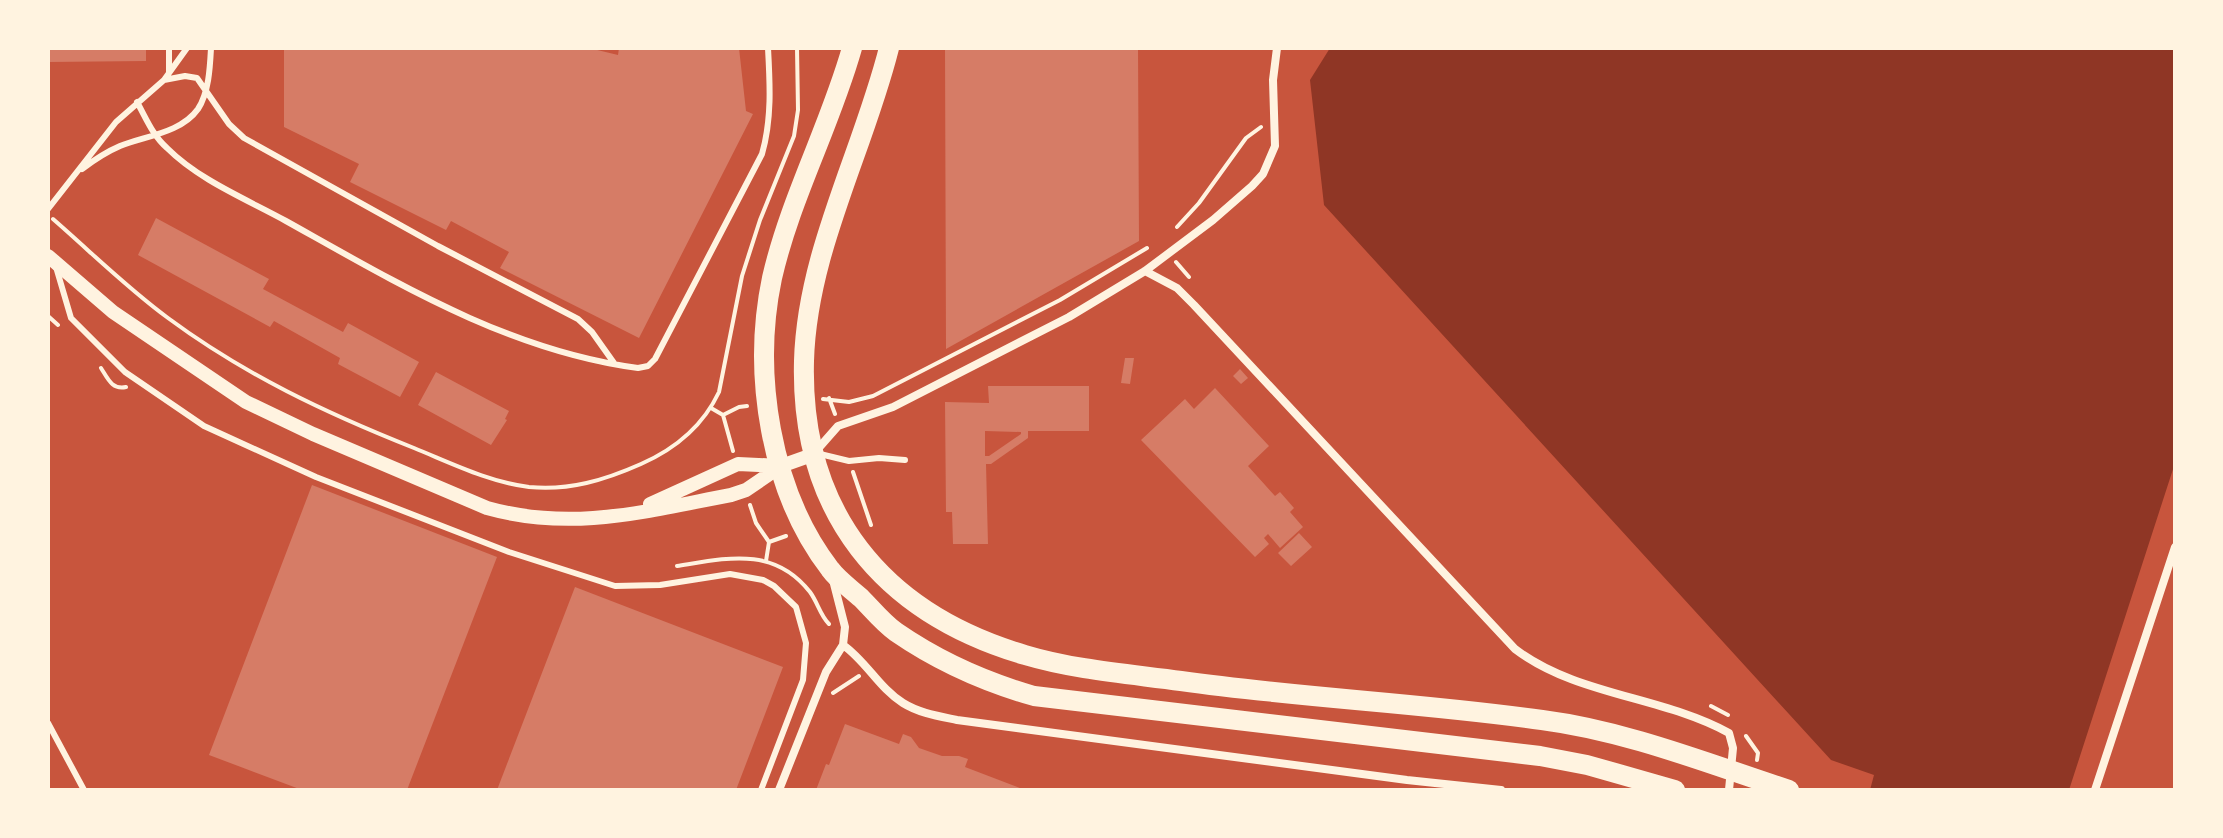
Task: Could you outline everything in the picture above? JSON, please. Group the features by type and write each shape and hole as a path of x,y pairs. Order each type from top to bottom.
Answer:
{"main road":[{"path":"852,48 784,235 772,279 765,374 781,466 805,526 831,570 894,630 979,677 1034,696 1540,756 1587,765 1675,790"},
{"path":"889,48 811,298 804,362 812,455 823,490 844,528 902,593 951,627 1027,656 1217,686 1543,720 1623,737 1789,790"}],"street":[{"path":"52,260 113,312 182,361 246,402 313,434 487,508 514,515 564,521 629,514 746,490 781,466 812,455 838,426 906,400 1069,317 1170,254 1263,174 1275,146 1273,80 1277,48"},
{"path":"1145,271 1177,288 1194,305 1515,649 1536,665 1559,676 1706,721 1729,733 1733,748 1729,790"},
{"path":"629,514 738,464 781,466"},
{"path":"2095,790 2175,547"},
{"path":"779,790 826,672 843,645 845,627 831,570"},
{"path":"843,645 856,654 901,702 919,712 957,720 1501,790"}],"lane":[{"path":"166,77 169,48"},
{"path":"48,212 116,122 166,77 187,48"},
{"path":"76,174 117,147 187,120 199,108 206,88 211,48"},
{"path":"137,102 155,134 173,154 212,181 427,299 539,346 638,368 648,366 655,359 762,154 769,111 768,48"},
{"path":"166,77 197,78 229,124 244,138 438,246 578,319 592,332 614,363"},
{"path":"52,260 71,318 125,372 204,426 316,477 509,552 615,586 660,585 730,574 763,580 774,586 796,607 806,643 803,680 761,790"},
{"path":"812,455 849,461 879,458 905,460"},
{"path":"48,723 84,790"},
{"path":"1403,790 1407,780"}],"path":[{"path":"48,212 168,318 261,379 314,407 493,479 528,487 578,486 622,472 676,446 711,408 722,378 742,276 760,220 794,136 798,110 797,48"},
{"path":"1173,232 1199,203 1246,138 1275,121"},
{"path":"829,398 849,402 873,396 1060,300 1159,242 1198,287"},
{"path":"711,408 723,415"},
{"path":"769,542 766,561 778,564 792,574 811,594 829,624"},
{"path":"1706,704 1722,710 1737,722"}],"shaded area":[{"path":"1330,48 2175,48 2175,463 2069,790 1870,790 1874,775 1831,760 1324,205 1310,80"}],"building":[{"path":"48,48 146,48 146,61 48,62"},
{"path":"284,48 589,48 618,55 619,48 739,48 746,111 753,114 639,338 500,268 509,252 451,221 446,230 350,182 359,164 284,127"},
{"path":"945,48 1138,48 1139,241 946,349"},
{"path":"156,218 269,279 263,289 343,332 348,323 419,362 400,397 338,364 340,358 274,321 270,327 138,255"},
{"path":"1125,358 1134,358 1130,384 1121,383"},
{"path":"1240,369 1248,378 1241,384 1233,376"},
{"path":"436,372 509,411 507,420 491,445 418,405"},
{"path":"988,386 1089,386 1089,431 1028,431 1028,438 991,464 986,464 988,544 953,544 952,512 946,512 945,402 989,403","holes":["985,431 1021,432 989,456 985,456"]},
{"path":"1215,388 1269,446 1248,466 1275,496 1280,492 1294,508 1290,512 1303,527 1280,548 1268,534 1264,538 1269,544 1255,557 1141,440 1185,399 1194,409"},
{"path":"312,485 497,557 407,790 302,790 209,755"},
{"path":"1299,533 1312,547 1291,566 1278,553"},
{"path":"575,587 783,667 736,790 497,790"},
{"path":"845,724 899,744 903,734 911,737 919,748 942,756 968,759 965,767 1025,790 816,790"}]}
